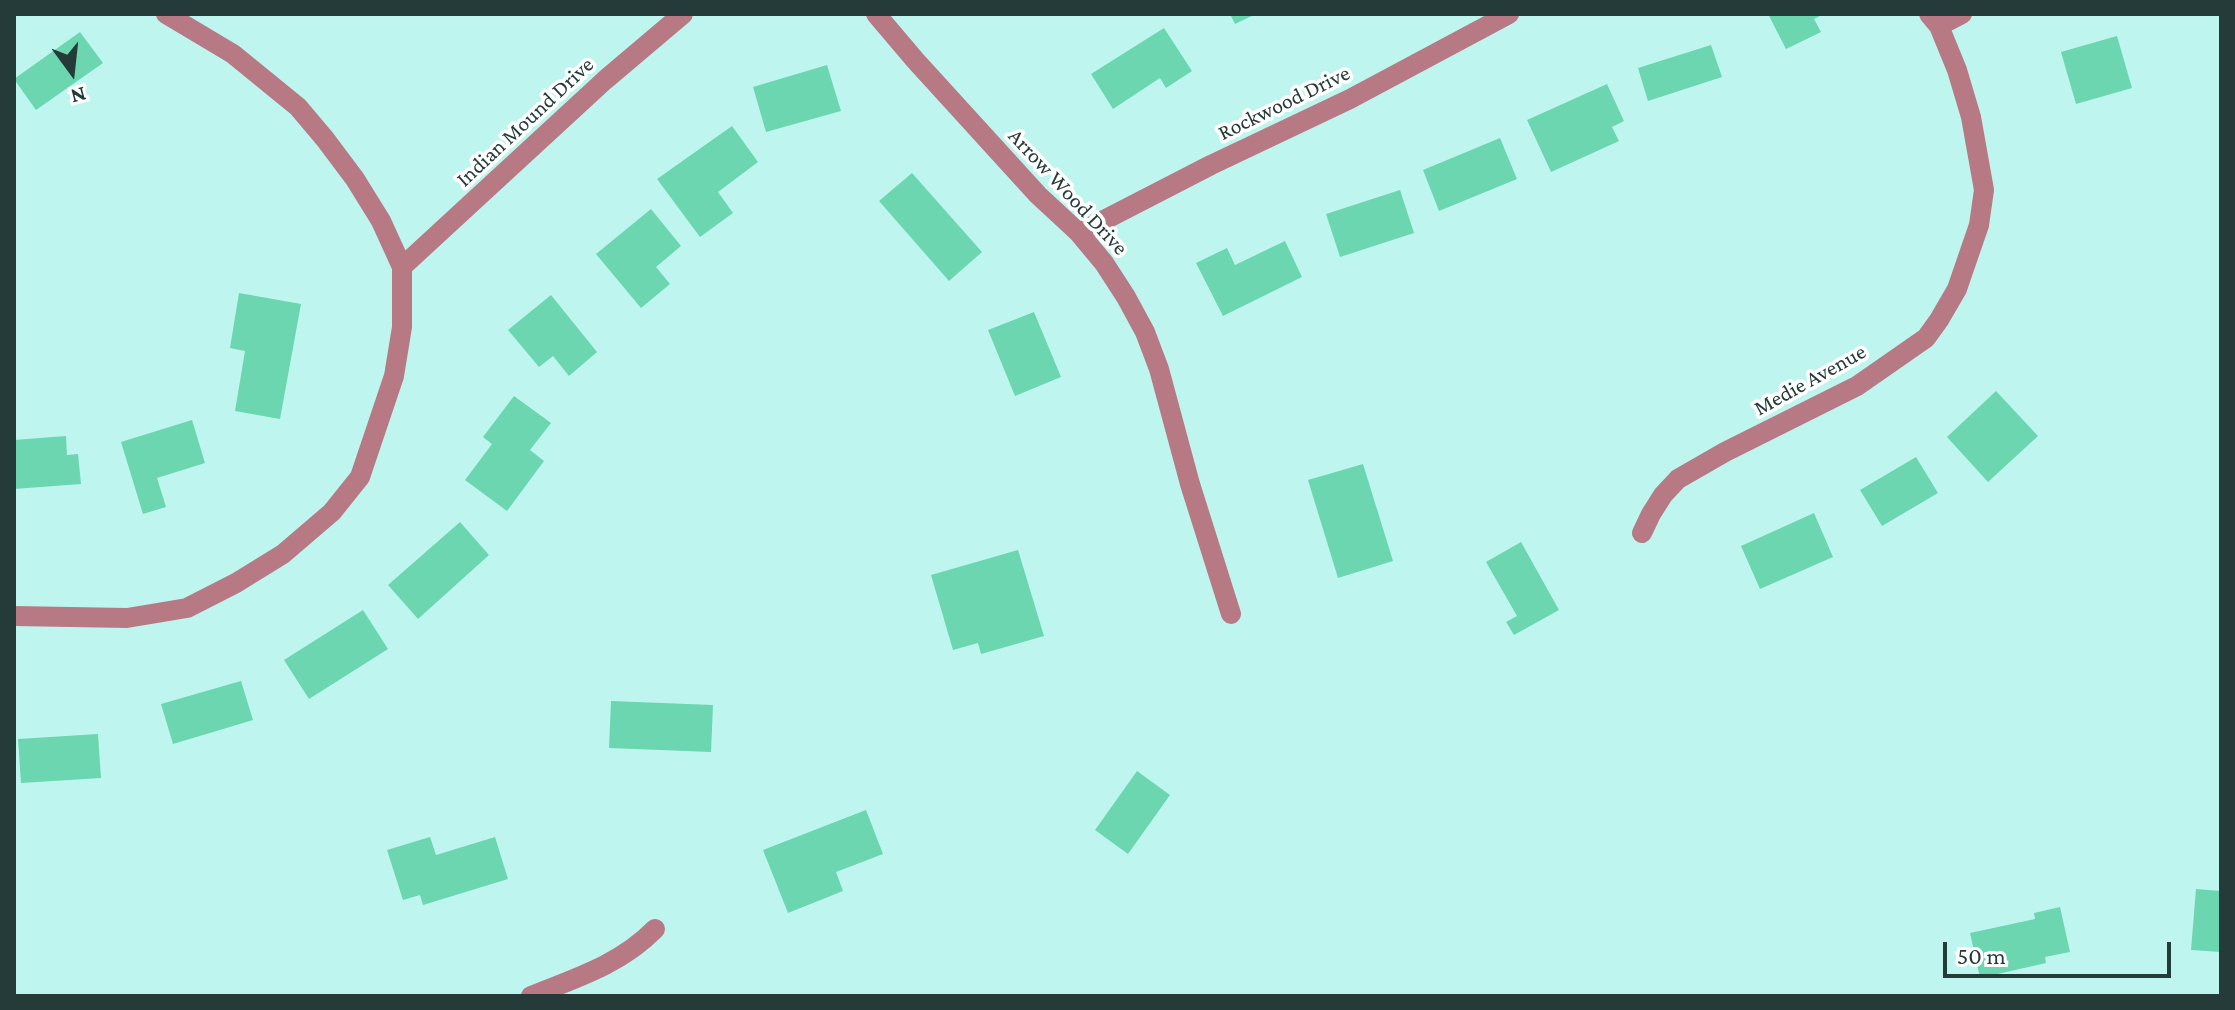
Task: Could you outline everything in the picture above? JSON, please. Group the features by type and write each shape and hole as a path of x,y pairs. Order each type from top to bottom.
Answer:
{"street":[{"path":"14,616 127,618 187,608 283,554 332,512 360,477 394,376 402,327 402,267 381,221 355,179 298,107 233,54 166,14"},
{"name":"Indian Mound Drive","path":"402,267 605,80 683,14"},
{"name":"Arrow Wood Drive","path":"876,14 1028,184 1079,233 1126,297 1145,332 1159,369 1190,484 1231,614"},
{"name":"Rockwood Drive","path":"1079,233 1211,165 1350,99 1509,14"},
{"path":"1934,20 1962,14"},
{"name":"Medie Avenue","path":"1642,533 1657,505 1678,479 1857,386 1926,338 1957,289 1979,225 1984,190 1971,117 1957,70 1934,20"},
{"path":"531,996 621,957 655,929"}],"building":[{"path":"1230,14 1256,14 1235,24"},
{"path":"1768,14 1824,14 1814,19 1821,32 1786,49"},
{"path":"1164,28 1192,71 1166,88 1160,78 1113,109 1091,74"},
{"path":"80,32 103,63 36,110 14,79"},
{"path":"2117,36 2132,88 2076,104 2061,52"},
{"path":"1711,45 1722,77 1648,101 1638,68"},
{"path":"827,65 841,111 766,132 753,87"},
{"path":"1607,84 1624,121 1612,127 1619,141 1551,172 1527,120"},
{"path":"732,126 758,162 718,192 733,213 700,237 657,179"},
{"path":"1500,138 1517,179 1439,211 1423,170"},
{"path":"912,173 982,252 949,281 879,201"},
{"path":"1400,190 1414,233 1340,257 1326,214"},
{"path":"651,209 681,246 656,267 670,284 641,308 596,254"},
{"path":"1285,241 1302,277 1223,316 1196,263 1227,248 1235,265"},
{"path":"239,293 301,304 280,419 235,411 245,351 230,348"},
{"path":"551,295 597,352 569,376 553,356 539,367 508,330"},
{"path":"1034,312 1061,377 1015,396 988,330"},
{"path":"1996,391 2038,436 1988,482 1947,437"},
{"path":"514,396 551,423 530,450 544,461 507,511 465,480 492,444 483,437"},
{"path":"192,420 205,463 157,478 166,507 143,514 121,442"},
{"path":"66,436 67,455 78,454 81,484 14,489 14,440"},
{"path":"1916,457 1938,493 1882,526 1860,490"},
{"path":"1363,464 1393,561 1338,578 1308,480"},
{"path":"1814,513 1833,557 1760,589 1741,546"},
{"path":"460,522 489,555 418,619 388,585"},
{"path":"1521,542 1559,610 1514,635 1506,622 1517,616 1486,562"},
{"path":"1018,550 1044,636 981,654 978,643 953,650 931,575"},
{"path":"363,610 388,649 309,699 284,660"},
{"path":"241,681 253,720 173,744 161,704"},
{"path":"611,701 713,705 711,752 609,748"},
{"path":"98,734 101,778 21,783 18,739"},
{"path":"1137,771 1170,795 1128,854 1095,830"},
{"path":"866,810 883,854 836,872 843,891 788,913 763,850"},
{"path":"430,837 436,855 495,837 508,879 423,905 420,895 403,900 387,850"},
{"path":"2196,889 2221,891 2221,952 2191,950"},
{"path":"2060,907 2070,952 2045,957 2046,963 1980,978 1970,933 2035,919 2034,913"}]}
